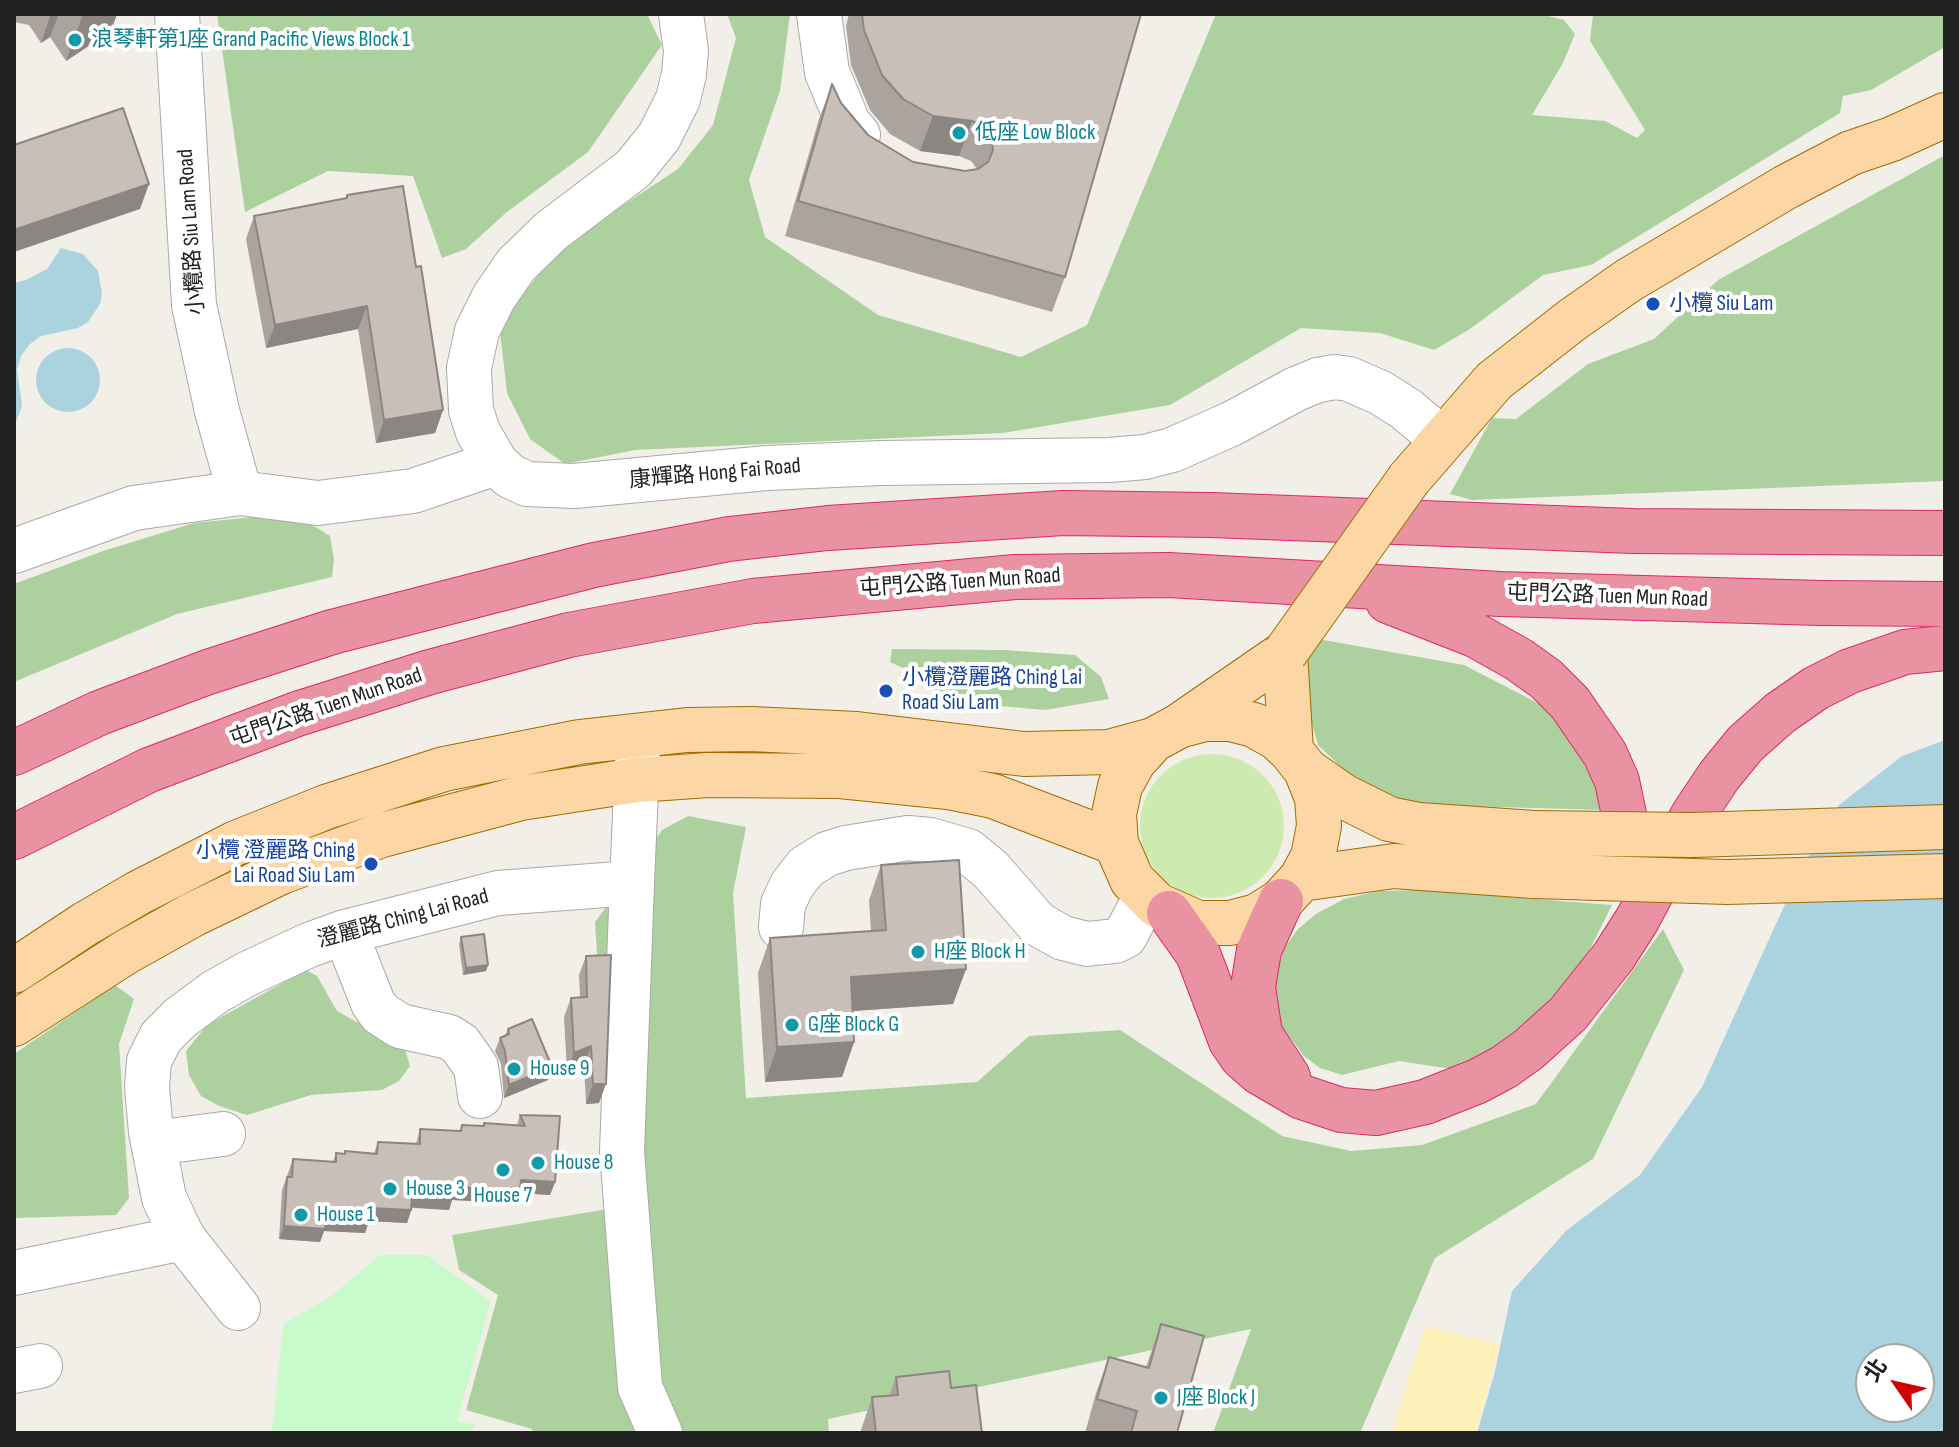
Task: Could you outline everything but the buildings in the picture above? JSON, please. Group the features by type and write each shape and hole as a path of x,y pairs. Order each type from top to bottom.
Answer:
{"highway":[{"path":"1844,531 1945,509"},
{"path":"14,753 113,708 208,672 332,632 594,565 729,539 828,528 1063,513 1211,515 1633,531 1945,533"},
{"name":"屯門公路 Tuen Mun Road","path":"14,837 149,770 297,714 430,672 569,635 753,601 1015,577 1168,575 1623,598 1945,604"},
{"path":"1339,586 1411,608 1475,635 1518,659 1546,679 1570,703 1605,754 1617,781 1623,808 1628,877 1620,924 1588,991"},
{"path":"1158,904 1198,954 1231,1041 1242,1057 1259,1072 1302,1097 1341,1110 1376,1113 1425,1102 1504,1067 1568,1014 1588,991 1637,920 1693,815 1719,776 1745,744 1780,713 1816,688 1850,671 1905,652 1945,648"},
{"path":"1291,890 1259,950 1255,968 1255,1010 1260,1034 1302,1097"}],"main road":[{"path":"1285,653 1298,760 1317,798 1319,826 1313,857 1291,890 1257,916 1230,923 1198,923 1158,904 1132,880 1116,843 1114,814 1120,786 1134,761 1166,733 1285,653 1409,479 1494,381 1629,280 1838,160 1937,117"},
{"path":"14,971 138,893 236,843 315,811 444,769 509,754 638,734 700,730 818,732 1024,754 1109,752 1205,719 1230,719 1254,725 1277,738 1298,760 1343,796 1389,819 1419,825 1534,833 1692,835 1945,827"},
{"path":"14,1024 126,952 194,914 281,872 429,821 521,798 637,780 779,774 840,776 948,787 993,796 1116,843"},
{"path":"1291,890 1394,866 1534,876 1727,882 1945,876"}],"street":[{"name":"小欖路 Siu Lam Road","path":"177,14 194,305 217,411 240,493"},
{"name":"康輝路 Hong Fai Road","path":"681,14 686,51 684,74 678,99 659,137 633,169 551,231 525,256 505,279 477,331 470,359 468,389 478,432 496,463 510,476 527,484 549,487 767,468 866,463 1145,457 1172,450 1231,424 1296,389 1335,377 1349,379 1381,393 1442,439"},
{"path":"819,14 827,72 848,123 874,154 887,161"},
{"path":"14,551 134,508 240,493 318,503 413,491 496,463"},
{"path":"638,734 622,1151 640,1387 660,1433"},
{"path":"781,927 783,904 806,867 827,854 846,848 908,838 930,840 968,851 991,870 1038,924 1063,938 1087,944 1115,941 1125,936 1134,922 1158,904"},
{"name":"澄麗路 Ching Lai Road","path":"238,1308 183,1238 164,1198 154,1143 148,1073 154,1049 170,1026 215,992 247,974 345,932 498,893 632,883"},
{"path":"345,932 373,1003 380,1013 400,1026 449,1037 460,1044 476,1067 480,1096"},
{"path":"154,1143 223,1134"},
{"path":"14,1273 183,1238"}],"green space":[{"path":"217,14 647,14 662,45 588,152 507,212 466,249 442,258 413,176 328,171 245,212"},
{"path":"727,14 790,14 780,91 749,180 765,237 878,315 1021,357 1087,325 1216,14 1540,14 1564,20 1575,34 1563,63 1532,115 1605,121 1637,138 1645,130 1590,41 1593,14 1945,14 1945,47 1871,90 1843,96 1840,113 1591,265 1543,275 1470,329 1434,350 1380,333 1301,328 1170,405 1003,433 635,450 565,464 530,439 507,393 499,323 564,244 678,169 713,125 736,38"},
{"path":"1945,155 1945,481 1472,500 1450,494 1492,418 1516,419 1588,364 1654,339 1718,280"},
{"path":"273,515 309,523 330,536 334,559 332,577 177,614 14,682 14,584 103,551 194,523"},
{"path":"1318,639 1464,665 1555,712 1580,741 1606,810 1422,805 1373,790 1343,769 1318,745 1304,696 1305,667"},
{"path":"892,649 1004,650 1075,655 1101,677 1109,699 1045,710 945,701 920,676 890,662"},
{"path":"1212,754 1239,760 1263,775 1278,799 1284,826 1278,853 1263,877 1239,892 1212,898 1185,892 1161,877 1146,853 1140,826 1146,799 1161,775 1185,760"},
{"path":"688,816 746,827 733,893 746,1098 977,1082 1029,1036 1120,1030 1282,1136 1351,1151 1422,1145 1536,1104 1663,929 1684,970 1593,1159 1435,1258 1360,1433 1213,1433 1251,1329 828,1419 829,1433 533,1433 532,1429 466,1410 498,1295 459,1270 452,1235 614,1208 595,922 662,830"},
{"path":"1420,890 1612,905 1591,947 1557,999 1537,1021 1479,1058 1451,1069 1399,1061 1342,1075 1320,1068 1304,1056 1279,1023 1275,984 1285,947 1298,929 1316,914 1344,899 1379,891"},
{"path":"306,970 317,976 337,1011 405,1049 410,1066 399,1081 382,1090 311,1095 247,1115 201,1096 189,1075 186,1051 207,1025"},
{"path":"115,985 134,999 119,1044 129,1198 116,1215 14,1218 14,1054"},
{"path":"380,1255 427,1255 491,1301 457,1421 476,1425 471,1433 272,1433 283,1324 330,1297"}],"sand":[{"path":"1425,1327 1500,1344 1476,1433 1399,1433 1393,1428"}],"water":[{"path":"61,248 83,254 98,271 102,293 100,304 88,322 78,328 41,336 21,356 17,369 22,406 14,427 14,283 47,269"},
{"path":"68,348 91,357 100,380 91,403 68,412 45,403 36,380 45,357"},
{"path":"1945,740 1945,1433 1477,1433 1494,1375 1512,1291 1567,1230 1640,1175 1702,1087 1800,871 1839,805 1902,756"}],"place":[{"name":"浪琴軒第1座 Grand Pacific Views Block 1","path":"75,40"},
{"name":"低座 Low Block","path":"959,133"},
{"name":"小欖 Siu Lam","path":"1653,304"},
{"name":"小欖澄麗路 Ching Lai Road Siu Lam","path":"886,691"},
{"name":"小欖 澄麗路 Ching Lai Road Siu Lam","path":"371,864"},
{"name":"H座 Block H","path":"918,952"},
{"name":"G座 Block G","path":"792,1025"},
{"name":"House 9","path":"514,1069"},
{"name":"House 8","path":"538,1163"},
{"name":"House 7","path":"503,1170"},
{"name":"House 3","path":"390,1189"},
{"name":"House 1","path":"301,1215"},
{"name":"J座 Block J","path":"1161,1398"}]}
